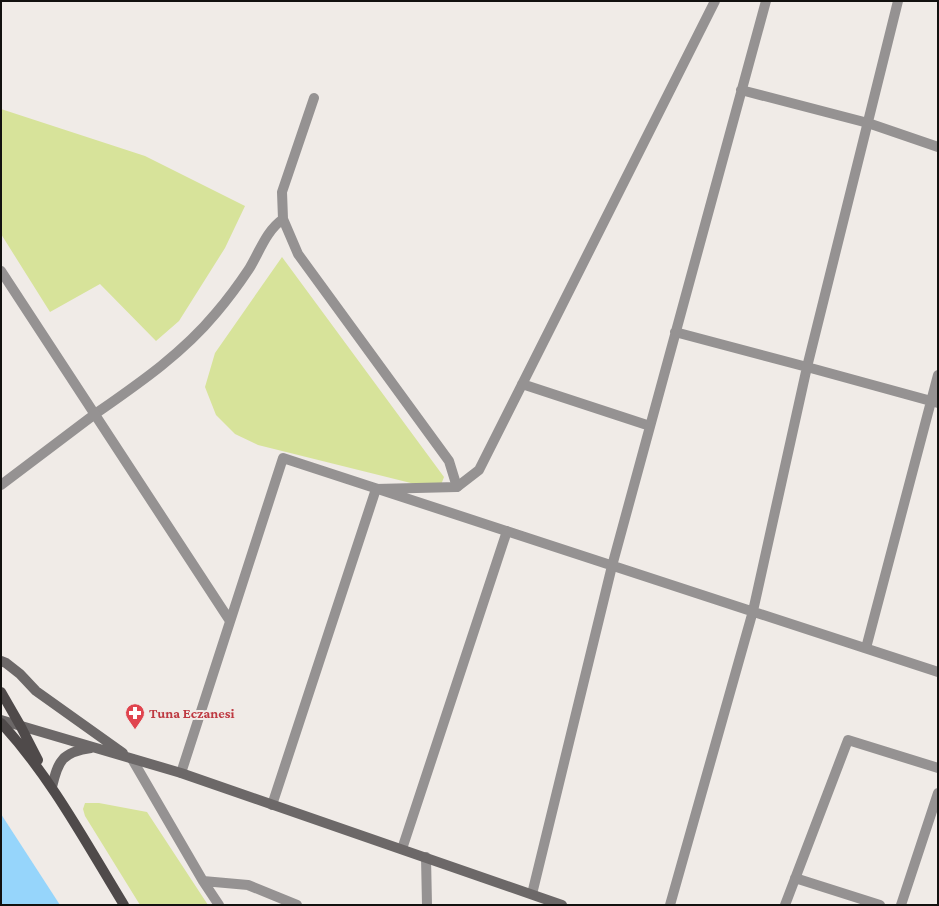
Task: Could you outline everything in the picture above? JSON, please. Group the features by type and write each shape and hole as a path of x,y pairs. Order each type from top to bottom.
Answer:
{"main road":[{"path":"1,661 20,674 36,691 132,759"},
{"path":"1,692 52,787 124,905"},
{"path":"1,720 181,773 562,905"},
{"path":"1,723 20,743 52,787"},
{"path":"52,787 55,772 60,760 79,750 94,748"}],"street":[{"path":"376,489 457,487 479,470 715,1"},
{"path":"532,894 612,566 766,1"},
{"path":"670,905 753,611 807,367 898,1"},
{"path":"741,90 868,123 938,147"},
{"path":"314,98 282,192 283,219 298,254 449,461 457,487"},
{"path":"1,485 150,374 195,336 233,292 249,268 267,236 275,225 283,219"},
{"path":"1,271 230,621"},
{"path":"675,332 935,403"},
{"path":"866,648 935,403 938,375"},
{"path":"522,384 650,426"},
{"path":"181,773 283,458 938,672"},
{"path":"272,805 376,489"},
{"path":"402,849 507,531"},
{"path":"785,905 848,740 938,768"},
{"path":"132,759 203,881 219,905"},
{"path":"901,905 938,793"},
{"path":"426,858 427,905"},
{"path":"795,878 880,905"},
{"path":"203,881 248,885 297,905"}],"green space":[{"path":"1,109 145,156 245,206 225,248 179,321 156,341 100,284 50,312 1,234"},
{"path":"282,257 444,477 439,490 258,445 235,434 216,415 205,387 215,353"},
{"path":"85,803 99,803 147,812 208,905 140,905 85,816 83,809"}],"water":[{"path":"1,814 60,905 1,905"}],"place":[{"name":"Tuna Eczanesi","path":"135,730"}]}
